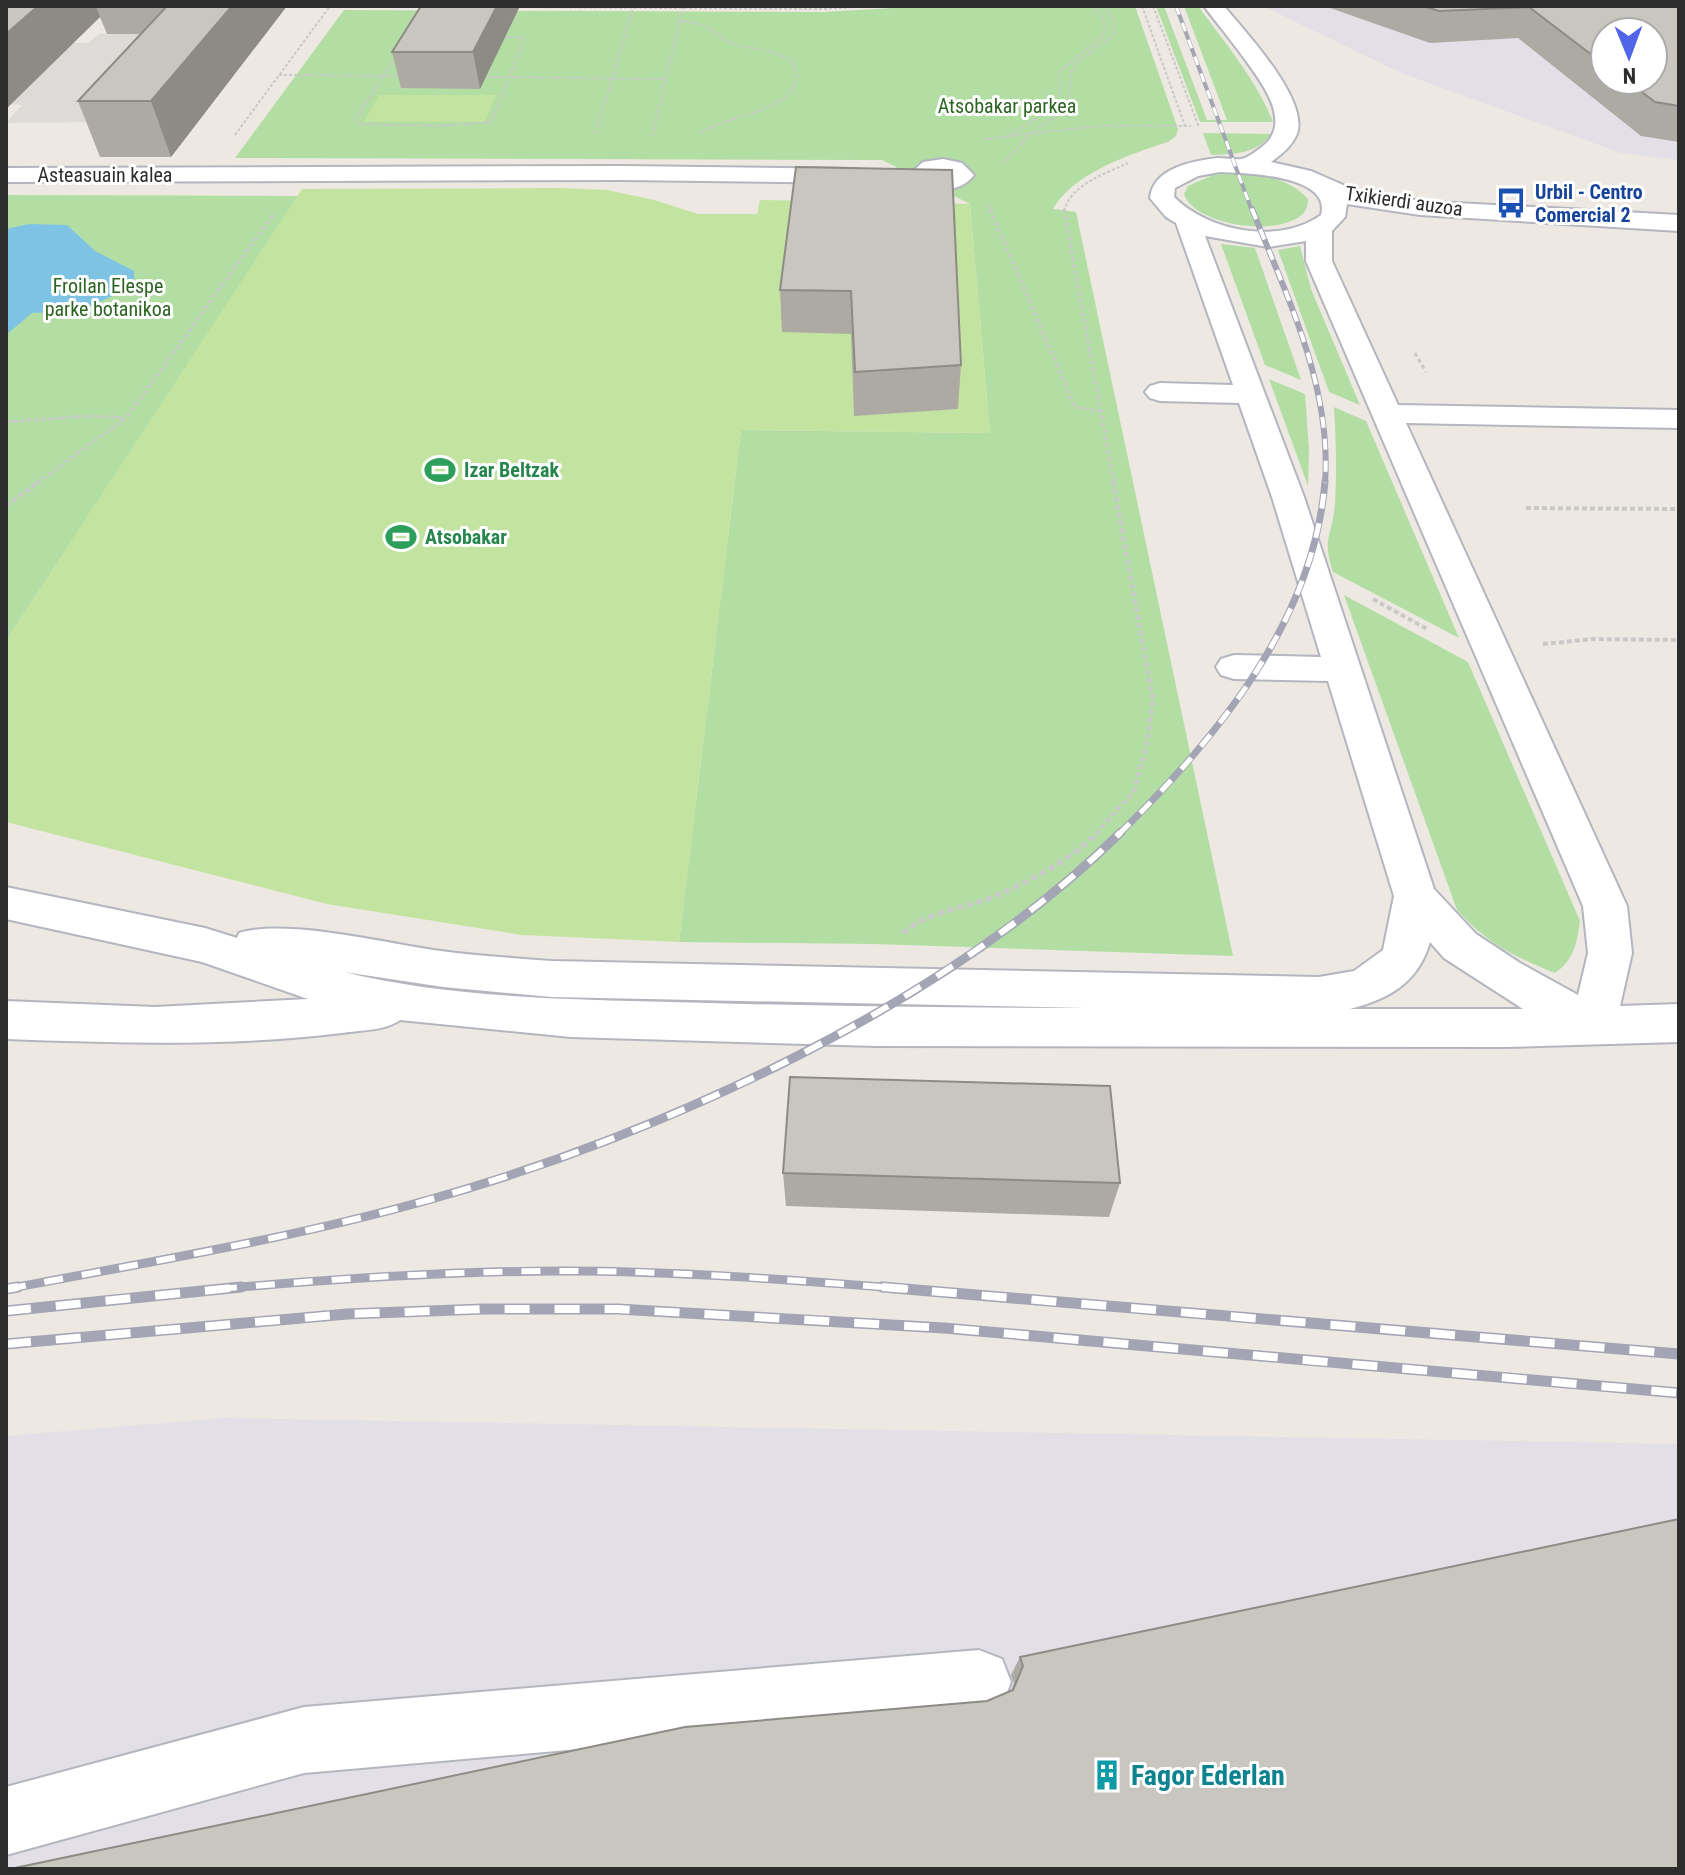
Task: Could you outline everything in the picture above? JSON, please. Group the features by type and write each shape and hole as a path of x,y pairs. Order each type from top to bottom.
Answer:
{"street":[{"path":"1214,6 1273,85 1287,113 1287,132 1273,151 1248,165"},
{"name":"Txikierdi auzoa","path":"1188,223 1170,211 1162,198 1163,186 1175,176 1194,168 1248,165 1290,173 1353,198 1420,208 1679,223"},
{"name":"Asteasuain kalea","path":"6,175 622,173 924,177"},
{"path":"1188,223 1242,237 1272,238 1319,229 1331,220 1336,210 1334,199 1322,187"},
{"path":"1188,223 1288,497 1415,896 1460,946 1504,976 1590,1024"},
{"path":"1319,229 1319,261 1605,906 1612,942 1609,978 1590,1024"},
{"path":"1160,392 1252,395"},
{"path":"1387,414 1679,419"},
{"path":"1234,667 1342,669"},
{"path":"205,945 283,945 443,969 552,979 1344,994 1393,971 1406,951 1415,896"},
{"path":"6,903 205,945 309,981 418,1005 571,1018 876,1027 1506,1028 1679,1023"},
{"path":"6,1020 155,1026 317,1017 418,1005"},
{"path":"6,1821 304,1740 979,1682"}],"path":[{"path":"204,175 330,6 437,7"},
{"path":"513,7 822,9 877,6"},
{"path":"1009,137 1056,106 1060,91 1059,72 1066,61 1100,40 1106,32 1105,18 1095,6"},
{"path":"995,173 1030,134 1050,124 1066,106 1071,92 1070,73 1076,63 1111,41 1117,27 1116,19 1105,6"},
{"path":"1142,6 1187,135"},
{"path":"594,138 633,8"},
{"path":"652,138 683,8"},
{"path":"679,21 712,27 721,39 785,57 794,66 797,81 793,92 768,107 713,124 698,137 707,143"},
{"path":"455,34 525,38 509,77 491,122 440,126 359,124 355,120 408,37 455,34"},
{"path":"279,75 415,76"},
{"path":"478,77 665,79"},
{"path":"977,140 1098,126 1199,126"},
{"path":"901,935 918,920 993,897 1051,868 1095,836 1134,791 1147,743 1153,700 1064,209 1066,202 1079,190 1130,162"},
{"path":"984,195 1075,407 1101,411"},
{"path":"6,506 126,418 279,206"},
{"path":"6,422 89,416 126,418"},
{"path":"1526,508 1679,509"}],"shaded area":[{"path":"1263,6 1679,6 1679,160 1621,153 1401,73"},
{"path":"191,33 112,122 6,123 22,105 6,104 6,41 88,43 99,34"},
{"name":"Fagor Ederlan","path":"224,1418 1679,1444 1679,1869 6,1869 6,1436"}],"green space":[{"name":"Atsobakar parkea","path":"928,6 1135,6 1178,129 1176,136 1168,142 1088,175 1062,196 1053,209 1076,212 1233,956 873,944 679,942 741,430 990,433 970,204 882,160 235,158 344,10 823,12"},
{"path":"1156,6 1164,6 1207,120 1227,120 1184,6 1198,6 1249,76 1273,122 1200,122"},
{"path":"379,95 496,95 485,122 364,122"},
{"path":"1203,133 1272,134 1252,149 1211,155"},
{"path":"1231,173 1283,181 1308,199 1304,212 1292,221 1273,226 1229,223 1193,207 1184,194 1188,186 1213,175"},
{"name":"Atsobakar","path":"302,189 607,190 698,214 757,214 760,200 970,204 990,433 741,430 679,942 522,935 327,904 6,822 6,641"},
{"name":"Froilan Elespe parke botanikoa","path":"6,195 298,196 6,641"},
{"path":"1221,244 1255,248 1301,380 1265,365"},
{"path":"1300,246 1311,289 1360,405 1329,392 1278,250"},
{"path":"1269,379 1305,394 1308,486"},
{"path":"1334,407 1366,421 1459,638 1333,572 1328,543 1336,491"},
{"path":"1344,595 1468,662 1580,921 1574,950 1555,973 1502,948 1479,932 1457,910"}],"water":[{"path":"29,224 67,225 95,251 134,271 134,286 80,311 32,313 6,335 6,229"}],"building":[{"path":"6,6 38,6 6,34"},
{"path":"167,6 232,6 151,101 78,101"},
{"path":"421,6 497,6 473,52 392,52"},
{"path":"1423,6 1679,6 1679,106 1655,102 1647,96 1669,96 1669,16 1589,16 1589,53 1529,7 1439,11"},
{"path":"796,167 952,170 961,365 855,372 851,291 780,290"},
{"path":"790,1077 1110,1086 1120,1183 783,1173"},
{"name":"Fagor Ederlan","path":"1679,1519 1679,1869 10,1869 685,1727 987,1701 1013,1690 1023,1666 1020,1657"}],"railway":[{"path":"1176,6 1252,211"},
{"path":"1252,209 1292,309 1314,377 1325,447 1325,481"},
{"path":"1121,832 1190,759 1254,675 1280,630 1302,582 1317,533 1325,481"},
{"path":"15,1288 324,1227 518,1173 611,1139 797,1056 887,1007 972,953 1051,895 1121,832"},
{"path":"235,1288 477,1272 606,1271 908,1289"},
{"path":"235,1288 241,1287"},
{"path":"882,1287 1679,1354"},
{"path":"6,1289 15,1288"},
{"path":"7,1289 15,1288"},
{"path":"6,1311 235,1288"},
{"path":"218,1289 235,1288"},
{"path":"6,1344 347,1314 484,1309 618,1309 944,1328 1679,1393"}],"place":[{"name":"Urbil - Centro Comercial 2","path":"1511,203"},
{"name":"Izar Beltzak","path":"440,470"},
{"name":"Atsobakar","path":"401,537"},
{"name":"Fagor Ederlan","path":"1107,1775"}]}
